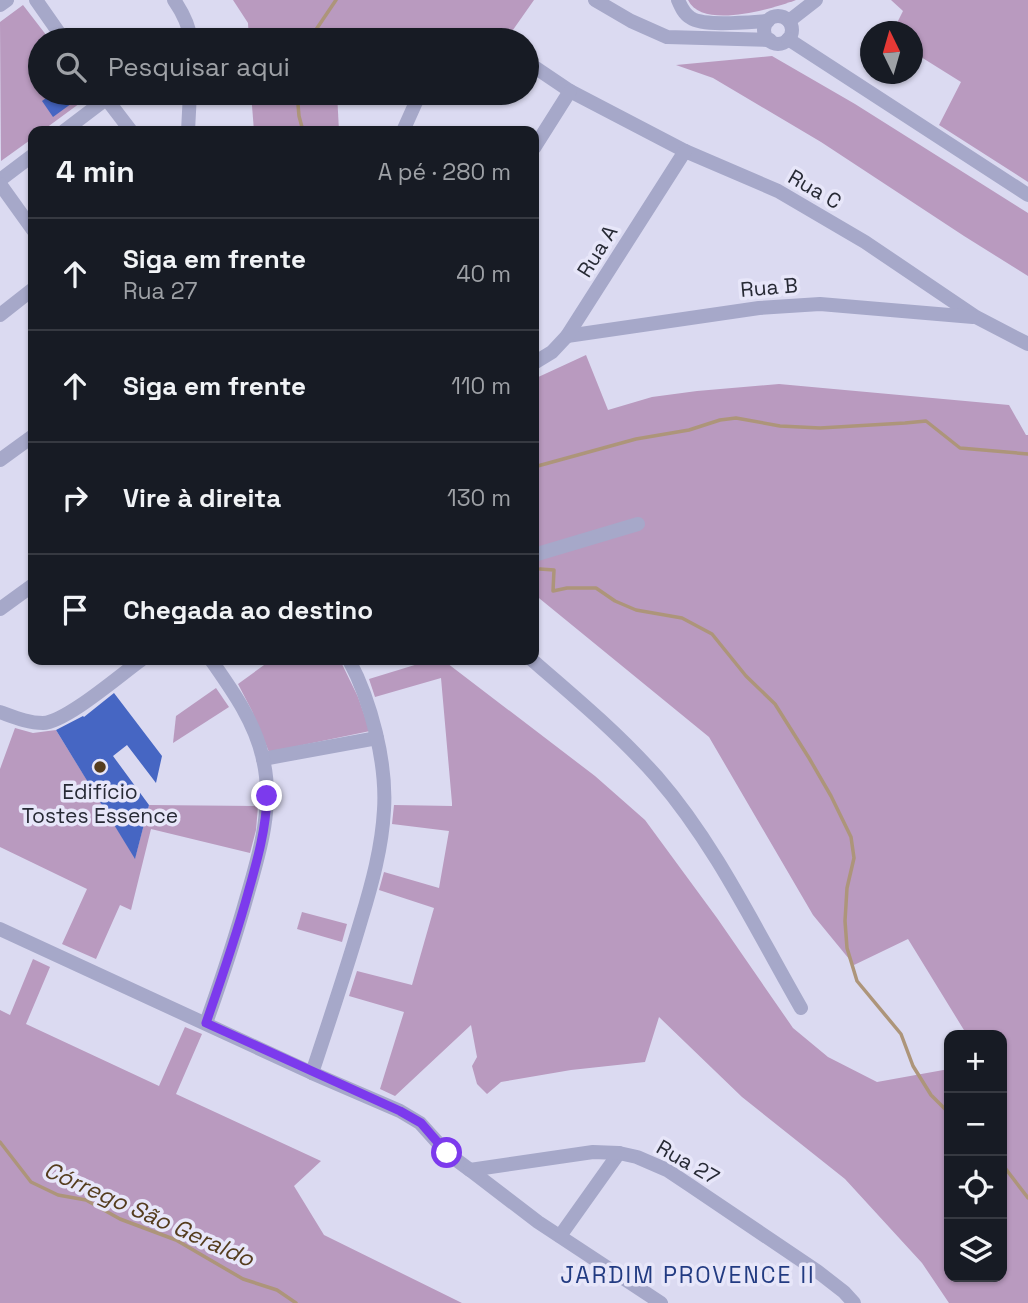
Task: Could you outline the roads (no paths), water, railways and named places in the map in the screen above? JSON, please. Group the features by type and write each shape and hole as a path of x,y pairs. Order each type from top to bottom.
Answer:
{"street":[{"path":"0,5 7,0"},
{"path":"36,0 56,28"},
{"path":"174,0 190,28"},
{"path":"595,0 631,21 667,37 770,40 781,43 791,36 792,29 789,20 785,18 776,16 768,21 704,23 691,19 682,10 678,0"},
{"path":"789,20 816,0"},
{"path":"768,21 765,29 770,40"},
{"path":"788,39 1028,195"},
{"name":"Rua C","path":"539,70 570,91 685,151 778,191 865,243 976,317 1028,344"},
{"path":"539,140 570,91"},
{"path":"70,126 94,105"},
{"path":"111,105 127,126"},
{"path":"188,126 189,105"},
{"path":"405,126 415,105"},
{"name":"Rua A","path":"539,360 552,352 567,336 685,151"},
{"path":"28,159 0,182 28,223"},
{"path":"914,312 922,301 923,289 919,279"},
{"path":"0,315 28,293"},
{"name":"Rua B","path":"567,336 771,307 820,304 976,317"},
{"path":"0,460 28,440"},
{"path":"539,554 638,524"},
{"path":"0,610 28,589"},
{"path":"0,712 31,722 50,722 67,714 134,665"},
{"path":"206,1023 235,941 260,849 267,796 264,759 254,732 229,685 215,665"},
{"path":"312,1073 352,951 375,869 384,808 384,784 377,738 362,689 351,665"},
{"path":"538,665 643,761 671,795 714,855 801,1008"},
{"path":"264,759 377,738"},
{"path":"0,929 421,1123 447,1153 519,1209 661,1303"},
{"name":"Rua 27","path":"470,1170 585,1152 607,1151 645,1160 667,1170 817,1271 854,1303"},
{"path":"560,1236 619,1153"}],"waterway":[{"path":"317,28 336,0"},
{"path":"298,105 302,126"},
{"path":"539,466 636,439 736,418 780,426 820,428 926,421 960,448 1028,454"},
{"path":"540,569 554,570 553,591 596,588 615,601 636,610 682,618 712,634 746,676 775,704 831,796 851,837 854,858 847,888 845,921 847,948 857,981 901,1034 913,1066 931,1095 944,1108"},
{"name":"Córrego São Geraldo","path":"0,1142 31,1182 58,1195 86,1200 120,1219 176,1240 243,1279 277,1290 296,1303"},
{"path":"1007,1171 1028,1198"}],"place":[{"name":"Edifício Tostes Essence","path":"100,767"}],"district":[{"name":"JARDIM PROVENCE II","path":"688,1275"}]}
